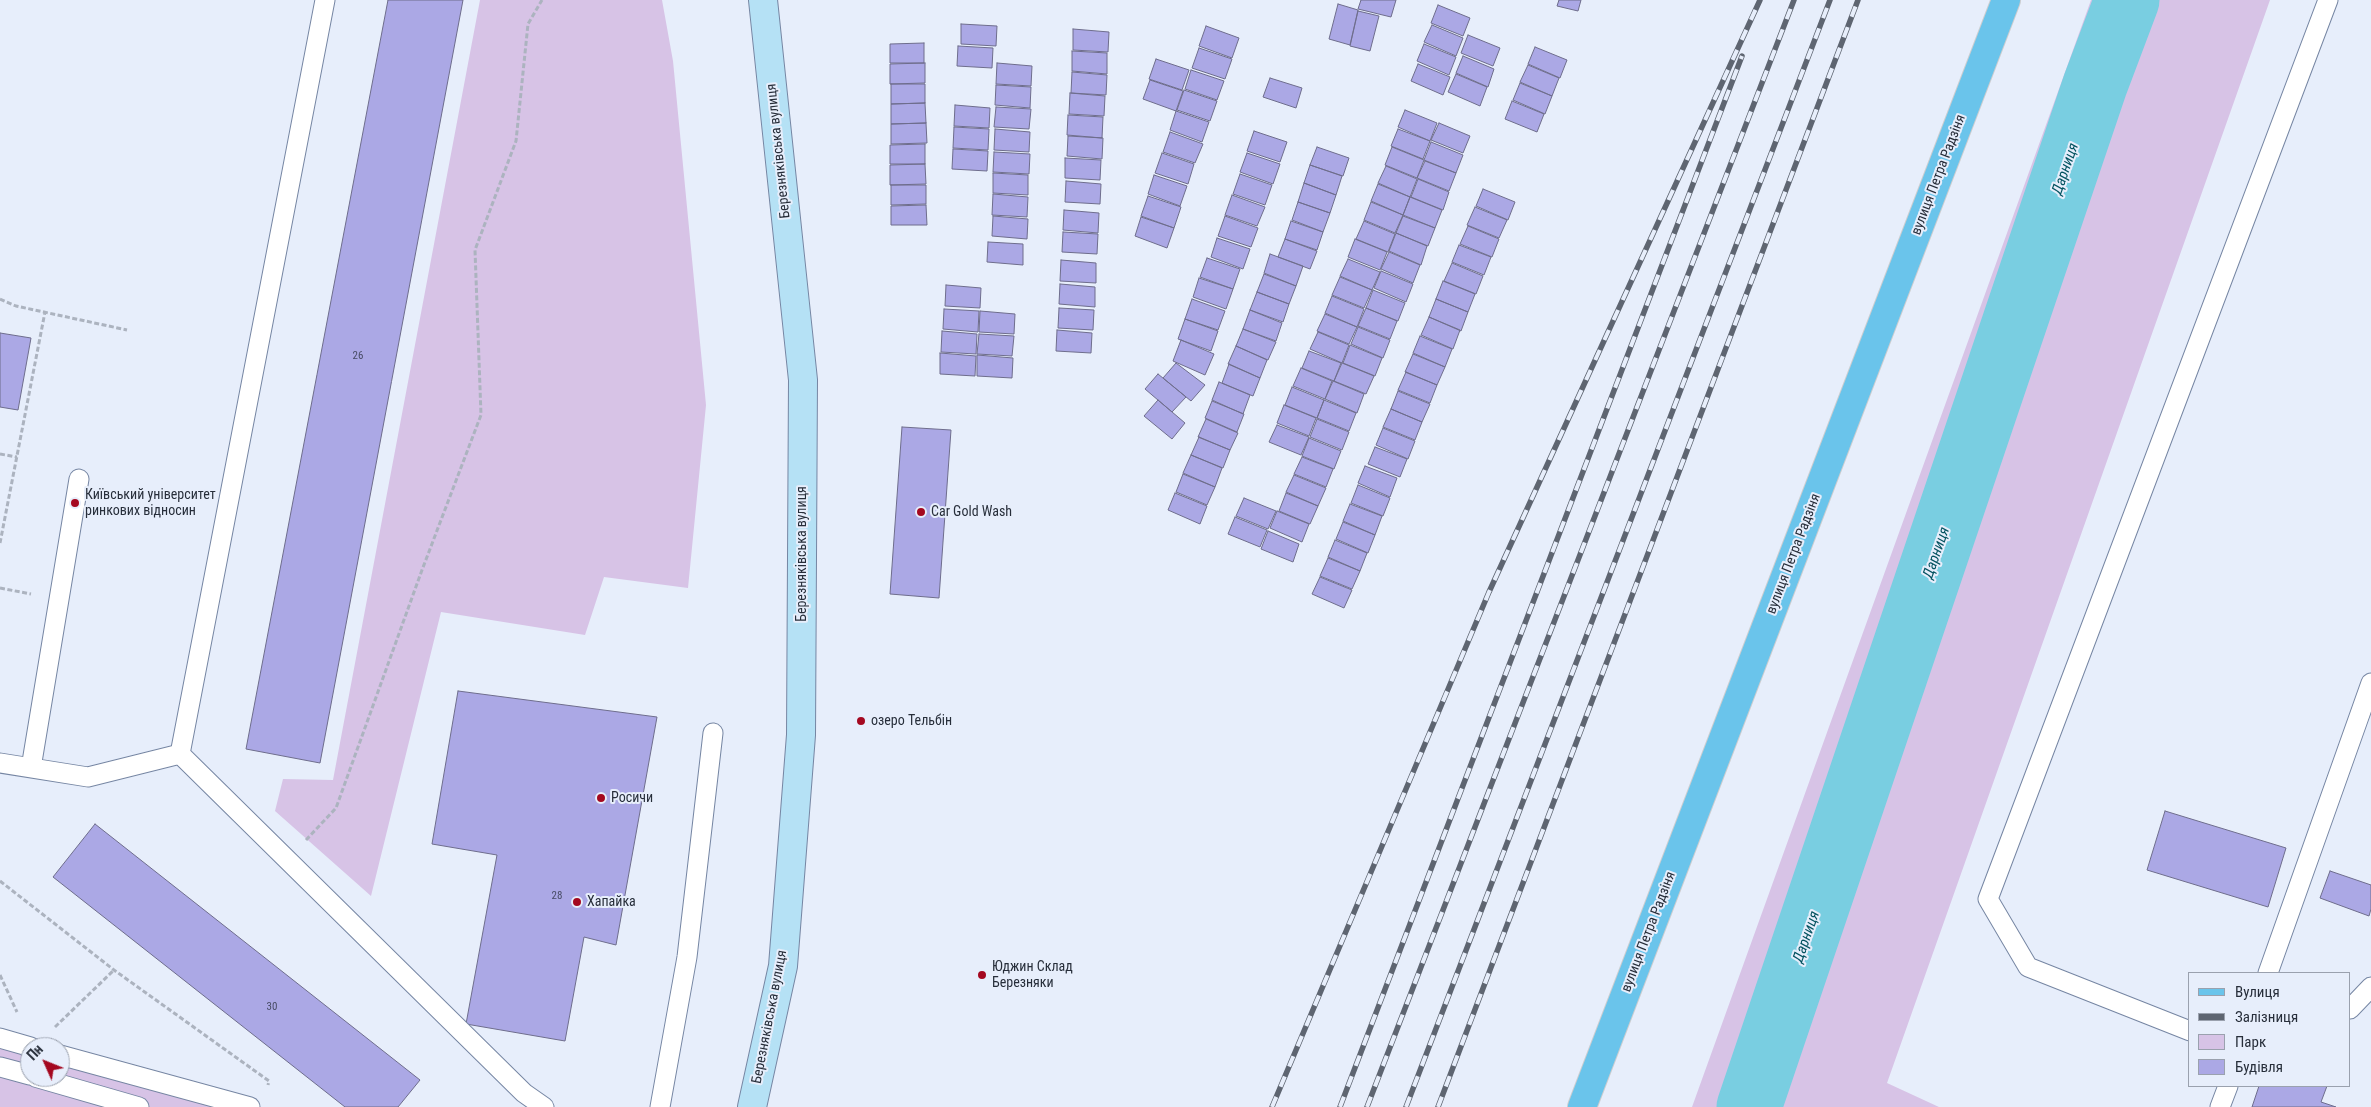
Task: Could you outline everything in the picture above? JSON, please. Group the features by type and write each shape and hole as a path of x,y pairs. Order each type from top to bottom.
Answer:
{"main road":[{"name":"вулиця Петра Радзіня","path":"1582,1107 2006,0"}],"street":[{"name":"Березняківська вулиця","path":"752,1107 783,966 802,735 803,380 763,0"}],"lane":[{"path":"180,754 325,0"},
{"path":"2188,1030 2028,967 1988,899 2328,0"},
{"path":"31,768 79,479"},
{"path":"2268,972 2371,683"},
{"path":"660,1107 687,957 713,733"},
{"path":"0,762 88,778 180,754"},
{"path":"180,754 524,1093 544,1107"},
{"path":"2351,1008 2371,987"},
{"path":"0,1038 20,1044"},
{"path":"70,1058 250,1107"},
{"path":"0,1067 20,1073"},
{"path":"70,1087 139,1107"},
{"path":"2220,1107 2228,1087"}],"path":[{"path":"288,860 336,808 422,570 481,415 475,250 516,141 528,24 542,0"},
{"path":"0,299 16,306 127,330"},
{"path":"0,543 45,312"},
{"path":"0,454 17,457"},
{"path":"0,881 114,970 269,1082 266,1090"},
{"path":"54,1028 114,970"}],"green space":[{"path":"480,0 662,0 673,61 706,405 688,588 604,577 585,635 441,612 371,896 275,811 283,779 333,780"},
{"path":"2091,0 2270,0 1887,1083 1939,1107 1692,1107"},
{"path":"0,1041 20,1046 20,1087 70,1087 70,1060 240,1107 0,1107"}],"building":[{"path":"388,0 463,0 320,763 246,749"},
{"path":"1361,0 1396,0 1391,17 1358,9"},
{"path":"1559,0 1581,0 1578,11 1557,6"},
{"path":"1338,4 1358,10 1350,45 1329,39"},
{"path":"1438,5 1470,18 1463,36 1431,23"},
{"path":"1358,11 1379,16 1370,51 1350,46"},
{"path":"961,24 997,26 996,46 961,44"},
{"path":"1432,25 1463,38 1456,56 1424,42"},
{"path":"1206,26 1239,38 1232,58 1199,46"},
{"path":"1073,29 1109,32 1108,52 1073,50"},
{"path":"1468,35 1500,48 1493,66 1461,53"},
{"path":"924,43 924,63 890,63 890,44"},
{"path":"1424,44 1456,57 1449,75 1417,61"},
{"path":"958,46 993,48 992,68 957,66"},
{"path":"1535,47 1567,60 1560,78 1528,64"},
{"path":"1199,48 1232,59 1225,79 1192,68"},
{"path":"1072,51 1107,53 1107,74 1072,71"},
{"path":"1463,56 1494,69 1488,87 1456,73"},
{"path":"1156,59 1189,70 1182,90 1149,79"},
{"path":"925,63 925,83 890,84 890,64"},
{"path":"997,63 1032,66 1031,86 996,84"},
{"path":"1418,64 1450,77 1443,95 1411,81"},
{"path":"1528,65 1559,78 1552,96 1520,82"},
{"path":"1191,70 1224,81 1217,100 1185,89"},
{"path":"1072,72 1107,75 1106,95 1071,93"},
{"path":"1456,74 1487,87 1480,106 1448,92"},
{"path":"1270,78 1302,88 1296,108 1263,97"},
{"path":"1150,80 1183,91 1176,111 1143,99"},
{"path":"1520,83 1552,96 1545,114 1513,100"},
{"path":"891,84 925,84 925,103 891,104"},
{"path":"996,85 1031,87 1030,108 995,105"},
{"path":"1184,90 1217,101 1210,121 1177,110"},
{"path":"1070,93 1105,96 1104,116 1069,114"},
{"path":"1512,101 1544,114 1537,132 1505,119"},
{"path":"925,103 926,123 891,124 891,104"},
{"path":"955,105 990,108 989,128 954,126"},
{"path":"996,107 1031,109 1029,129 994,127"},
{"path":"1405,110 1437,123 1430,141 1398,127"},
{"path":"1176,111 1209,122 1202,142 1170,130"},
{"path":"1068,115 1103,117 1102,138 1067,135"},
{"path":"926,123 927,143 891,144 891,124"},
{"path":"1439,123 1470,136 1463,153 1431,140"},
{"path":"954,127 989,129 988,150 953,148"},
{"path":"995,129 1030,132 1029,152 994,150"},
{"path":"1398,129 1430,141 1423,159 1391,146"},
{"path":"1254,131 1287,142 1280,162 1247,151"},
{"path":"1170,132 1203,144 1195,163 1163,152"},
{"path":"1068,136 1103,138 1102,159 1067,156"},
{"path":"1431,142 1463,155 1456,173 1424,160"},
{"path":"925,144 925,164 890,164 890,145"},
{"path":"1317,147 1349,158 1343,176 1310,165"},
{"path":"1392,147 1424,160 1417,178 1385,165"},
{"path":"953,149 988,151 987,171 952,169"},
{"path":"994,152 1030,154 1029,174 993,172"},
{"path":"1162,153 1194,164 1188,184 1155,173"},
{"path":"1247,153 1280,164 1273,184 1240,172"},
{"path":"1065,158 1101,160 1100,180 1065,178"},
{"path":"1425,161 1456,173 1449,191 1417,178"},
{"path":"925,164 926,184 890,185 890,165"},
{"path":"1310,165 1342,176 1336,195 1304,183"},
{"path":"1386,166 1417,179 1410,197 1378,183"},
{"path":"993,173 1028,175 1028,195 993,193"},
{"path":"1240,174 1272,185 1265,205 1233,194"},
{"path":"1154,175 1187,186 1180,206 1148,194"},
{"path":"1418,179 1449,192 1443,210 1411,197"},
{"path":"1066,181 1101,184 1100,204 1065,202"},
{"path":"1304,183 1336,195 1330,213 1298,202"},
{"path":"1378,184 1410,197 1403,215 1371,201"},
{"path":"891,185 926,185 926,204 891,205"},
{"path":"1483,189 1515,202 1508,220 1476,206"},
{"path":"993,194 1028,197 1027,217 992,215"},
{"path":"1232,195 1265,207 1257,226 1225,215"},
{"path":"1148,196 1181,207 1174,228 1141,216"},
{"path":"1410,197 1442,210 1435,228 1403,215"},
{"path":"1298,202 1330,213 1323,232 1292,220"},
{"path":"1371,202 1403,215 1395,233 1364,220"},
{"path":"926,205 927,225 891,225 891,206"},
{"path":"1475,207 1507,220 1499,238 1467,225"},
{"path":"1064,210 1099,213 1098,233 1063,230"},
{"path":"993,216 1028,219 1027,239 992,236"},
{"path":"1225,216 1258,228 1251,247 1218,236"},
{"path":"1403,216 1435,228 1428,246 1396,233"},
{"path":"1141,217 1174,228 1167,248 1135,236"},
{"path":"1291,221 1323,232 1317,250 1285,239"},
{"path":"1364,221 1395,234 1388,252 1356,239"},
{"path":"1468,226 1499,239 1492,257 1460,244"},
{"path":"1063,232 1098,234 1097,254 1062,252"},
{"path":"1396,233 1427,246 1421,265 1389,251"},
{"path":"1217,238 1250,249 1243,269 1211,257"},
{"path":"1285,239 1317,251 1310,269 1278,257"},
{"path":"1355,239 1387,252 1380,270 1348,257"},
{"path":"988,242 1023,244 1023,265 987,262"},
{"path":"1459,245 1491,257 1484,275 1452,262"},
{"path":"1389,252 1420,265 1413,283 1381,269"},
{"path":"1270,254 1303,266 1296,286 1264,273"},
{"path":"1207,258 1240,269 1233,289 1200,277"},
{"path":"1348,259 1380,272 1372,290 1340,276"},
{"path":"1061,260 1096,263 1096,283 1060,281"},
{"path":"1452,263 1483,276 1476,294 1444,281"},
{"path":"1381,271 1413,284 1406,302 1374,288"},
{"path":"1264,274 1296,286 1289,304 1257,292"},
{"path":"1340,277 1372,290 1364,308 1332,295"},
{"path":"1199,278 1233,289 1226,309 1193,297"},
{"path":"1443,281 1475,294 1468,312 1436,299"},
{"path":"1060,284 1095,287 1095,307 1059,304"},
{"path":"946,285 981,288 980,308 945,306"},
{"path":"1373,290 1405,303 1398,321 1366,308"},
{"path":"1257,292 1289,304 1283,322 1250,310"},
{"path":"1332,296 1364,309 1357,327 1325,313"},
{"path":"1192,299 1225,311 1218,330 1185,319"},
{"path":"1436,299 1468,312 1461,331 1429,317"},
{"path":"1059,308 1094,310 1093,330 1058,328"},
{"path":"1366,308 1397,321 1390,339 1358,326"},
{"path":"944,309 979,311 978,332 943,329"},
{"path":"1250,310 1282,323 1276,341 1243,329"},
{"path":"980,311 1015,314 1014,334 979,332"},
{"path":"1325,314 1357,327 1349,344 1317,331"},
{"path":"1429,317 1460,330 1453,349 1421,335"},
{"path":"1185,319 1218,331 1211,351 1178,339"},
{"path":"1358,327 1390,340 1383,358 1351,344"},
{"path":"1243,329 1276,342 1268,360 1236,346"},
{"path":"1057,330 1092,333 1091,353 1056,351"},
{"path":"942,331 977,334 976,354 941,352"},
{"path":"1318,332 1349,345 1342,363 1310,349"},
{"path":"0,333 31,338 18,410 0,407"},
{"path":"979,334 1014,336 1012,356 977,354"},
{"path":"1420,336 1452,349 1445,367 1413,353"},
{"path":"1181,340 1214,354 1205,375 1173,361"},
{"path":"1350,345 1382,358 1375,376 1343,363"},
{"path":"1236,346 1267,360 1260,378 1228,364"},
{"path":"1309,351 1341,363 1334,381 1302,368"},
{"path":"940,353 976,356 975,376 940,374"},
{"path":"1413,354 1445,367 1437,385 1405,372"},
{"path":"977,355 1013,358 1012,378 977,376"},
{"path":"1176,363 1205,385 1191,401 1163,378"},
{"path":"1342,363 1374,376 1366,394 1334,381"},
{"path":"1229,364 1260,378 1253,396 1222,383"},
{"path":"1301,368 1332,381 1325,399 1293,386"},
{"path":"1406,372 1437,385 1430,403 1398,390"},
{"path":"1158,374 1186,397 1172,412 1145,389"},
{"path":"1333,381 1364,394 1357,413 1325,399"},
{"path":"1219,382 1250,395 1243,414 1212,400"},
{"path":"1292,387 1324,400 1317,418 1285,405"},
{"path":"1398,391 1430,404 1422,422 1391,409"},
{"path":"1158,400 1185,423 1172,439 1144,416"},
{"path":"1324,400 1356,413 1349,431 1317,418"},
{"path":"1212,401 1244,414 1237,432 1205,418"},
{"path":"1284,405 1316,418 1309,436 1277,423"},
{"path":"1391,409 1422,422 1415,440 1383,427"},
{"path":"1206,419 1238,433 1230,450 1198,437"},
{"path":"1317,419 1349,432 1342,450 1310,437"},
{"path":"1277,425 1309,437 1301,455 1269,442"},
{"name":"Car Gold Wash","path":"902,427 951,430 939,598 890,594"},
{"path":"1383,428 1415,441 1408,459 1376,445"},
{"path":"1199,437 1230,450 1223,468 1191,455"},
{"path":"1309,438 1341,451 1334,469 1302,456"},
{"path":"1375,447 1407,459 1400,477 1368,464"},
{"path":"1191,455 1222,468 1215,487 1183,473"},
{"path":"1302,457 1333,469 1326,487 1294,474"},
{"path":"1365,466 1397,478 1390,497 1358,483"},
{"path":"1183,474 1215,487 1207,505 1176,492"},
{"path":"1294,475 1326,488 1318,506 1286,492"},
{"path":"1358,485 1390,498 1383,516 1351,503"},
{"path":"1175,493 1207,506 1200,524 1168,510"},
{"path":"1286,493 1318,506 1310,524 1279,511"},
{"path":"1244,498 1276,511 1268,529 1236,516"},
{"path":"1350,504 1382,516 1375,535 1343,521"},
{"path":"1277,511 1309,524 1302,542 1270,528"},
{"path":"1235,517 1267,530 1260,547 1228,534"},
{"path":"1343,522 1375,535 1368,553 1336,539"},
{"path":"1268,531 1299,544 1293,562 1261,549"},
{"path":"1335,540 1367,553 1360,571 1328,557"},
{"path":"1328,558 1360,571 1352,589 1320,576"},
{"path":"1320,577 1352,590 1344,608 1312,594"},
{"path":"458,691 657,717 616,945 584,937 565,1041 466,1024 497,855 432,844"},
{"path":"2165,811 2286,848 2268,907 2147,870"},
{"path":"95,824 420,1080 398,1107 345,1107 53,877"},
{"path":"2330,871 2371,885 2371,909 2369,916 2320,898"},
{"path":"2259,1087 2327,1087 2321,1102 2336,1107 2252,1107"}],"waterway":[{"name":"Дарниця","path":"1749,1107 2095,85 2127,0"}],"railway":[{"path":"1272,1107 1489,592 1760,0"},
{"path":"1367,1107 1794,0"},
{"path":"1406,1107 1830,0"},
{"path":"1438,1107 1858,0"},
{"path":"1340,1107 1742,56"}],"place":[{"name":"Київський університет ринкових відносин","path":"75,503"},
{"name":"Car Gold Wash","path":"921,512"},
{"name":"озеро Тельбін","path":"861,721"},
{"name":"Росичи","path":"601,798"},
{"name":"Хапайка","path":"577,902"},
{"name":"Юджин Склад Березняки","path":"982,975"}]}
